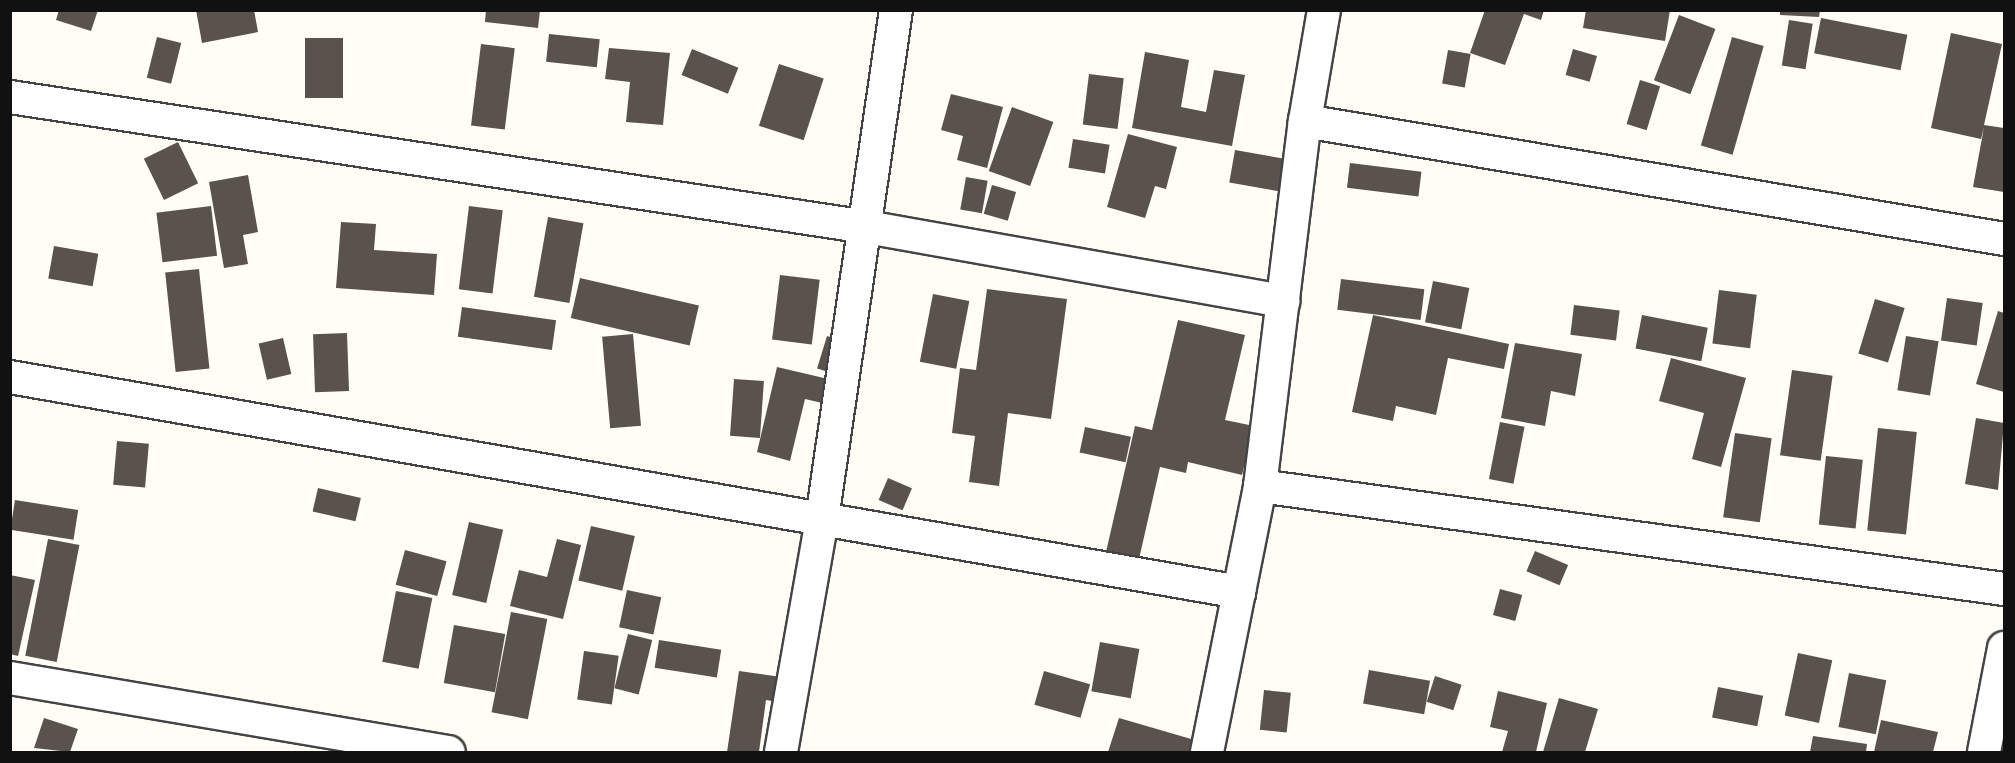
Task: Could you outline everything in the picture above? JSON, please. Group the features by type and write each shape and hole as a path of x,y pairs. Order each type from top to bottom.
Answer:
{"street":[{"path":"781,753 822,519 867,227 896,10"},
{"path":"1207,753 1260,486 1305,121 1324,10"},
{"path":"10,97 867,227 1282,301"},
{"path":"1305,121 2004,239"},
{"path":"10,377 1239,592"},
{"path":"1260,486 2004,589"},
{"path":"1984,753 2004,648"},
{"path":"10,678 449,753"}],"building":[{"path":"59,10 98,10 91,31 56,20"},
{"path":"196,10 254,10 258,32 202,43"},
{"path":"486,10 540,10 538,28 485,22"},
{"path":"1485,10 1544,10 1541,20 1524,14 1505,65 1470,53"},
{"path":"1586,10 1670,10 1665,41 1583,28"},
{"path":"1780,10 1820,10 1819,17 1780,15"},
{"path":"1679,15 1715,29 1690,94 1654,80"},
{"path":"1821,18 1907,35 1901,70 1814,53"},
{"path":"1789,20 1813,24 1806,69 1782,65"},
{"path":"1951,33 2002,44 1984,125 2004,128 2004,192 1973,187 1984,127 1981,139 1931,128"},
{"path":"549,34 600,39 597,67 546,62"},
{"path":"157,37 181,43 171,84 147,78"},
{"path":"1732,37 1764,46 1733,155 1701,146"},
{"path":"305,38 343,38 343,98 305,98"},
{"path":"481,44 515,48 505,130 471,125"},
{"path":"609,48 670,53 663,125 626,122 630,82 605,79"},
{"path":"692,49 738,68 728,94 682,75"},
{"path":"1573,49 1597,56 1590,82 1566,75"},
{"path":"1448,50 1471,54 1465,87 1442,83"},
{"path":"1145,52 1189,60 1181,107 1206,112 1214,70 1245,75 1232,146 1132,128"},
{"path":"779,64 824,79 804,140 759,126"},
{"path":"1089,74 1124,78 1118,129 1083,125"},
{"path":"1640,80 1660,86 1647,130 1627,124"},
{"path":"951,94 1003,107 987,168 957,160 963,136 941,130"},
{"path":"1012,107 1053,122 1030,186 989,171"},
{"path":"1128,134 1177,147 1166,189 1155,186 1145,218 1107,207"},
{"path":"1073,139 1110,145 1105,173 1068,168"},
{"path":"178,142 198,183 164,200 144,159"},
{"path":"1235,150 1292,160 1286,193 1229,182"},
{"path":"1350,163 1421,172 1418,197 1347,188"},
{"path":"248,175 258,232 243,235 248,264 224,268 209,182"},
{"path":"966,177 988,181 982,213 960,209"},
{"path":"992,185 1016,192 1008,221 984,214"},
{"path":"211,206 217,256 163,262 156,213"},
{"path":"469,206 503,210 493,294 459,289"},
{"path":"548,217 583,223 569,303 534,297"},
{"path":"341,222 376,224 374,250 437,254 434,295 336,288"},
{"path":"54,246 98,254 93,286 48,278"},
{"path":"199,269 209,368 176,372 165,273"},
{"path":"780,275 820,280 812,344 772,340"},
{"path":"580,278 699,305 690,345 571,318"},
{"path":"1341,279 1424,289 1421,320 1337,310"},
{"path":"1433,281 1469,288 1461,329 1425,322"},
{"path":"987,289 1067,299 1051,419 1008,413 999,486 969,482 975,436 952,433 960,368 976,370"},
{"path":"1719,290 1757,295 1750,348 1712,344"},
{"path":"933,294 969,301 956,369 920,362"},
{"path":"1947,298 1983,303 1977,346 1941,341"},
{"path":"1875,299 1905,308 1888,363 1858,354"},
{"path":"1574,305 1620,311 1616,340 1570,335"},
{"path":"462,307 556,320 552,350 458,337"},
{"path":"1998,311 2004,313 2004,392 1976,384"},
{"path":"1373,315 1509,344 1504,369 1448,358 1436,415 1396,406 1393,421 1352,412"},
{"path":"1642,315 1708,328 1701,361 1636,348"},
{"path":"1178,320 1245,335 1225,420 1254,426 1242,475 1188,462 1186,473 1160,467 1139,559 1106,552 1135,426 1152,430"},
{"path":"347,333 349,391 315,392 313,334"},
{"path":"633,334 641,426 610,428 602,337"},
{"path":"827,336 847,342 837,375 817,369"},
{"path":"1906,336 1939,341 1930,395 1897,390"},
{"path":"283,338 291,374 267,380 259,344"},
{"path":"1515,343 1582,354 1575,396 1551,391 1545,426 1501,418"},
{"path":"1671,358 1746,378 1721,467 1692,459 1704,413 1659,401"},
{"path":"777,367 841,382 835,406 805,399 790,461 757,452"},
{"path":"1792,370 1833,376 1821,461 1780,455"},
{"path":"734,379 764,381 760,438 730,436"},
{"path":"1976,418 2004,423 1998,490 1965,484"},
{"path":"1500,422 1525,427 1513,484 1489,479"},
{"path":"1085,427 1131,437 1126,462 1080,452"},
{"path":"1878,428 1917,432 1906,535 1867,530"},
{"path":"1735,433 1772,438 1760,522 1723,517"},
{"path":"117,441 149,444 145,488 113,485"},
{"path":"1826,456 1863,460 1856,528 1819,525"},
{"path":"888,478 912,488 903,510 879,500"},
{"path":"318,488 361,498 355,521 313,511"},
{"path":"15,500 78,510 74,540 10,530"},
{"path":"469,522 503,530 486,603 452,595"},
{"path":"591,526 635,536 622,591 578,581"},
{"path":"48,539 79,545 57,662 25,656"},
{"path":"557,539 581,545 563,619 510,606 519,570 547,577"},
{"path":"405,550 447,561 437,596 396,585"},
{"path":"1535,551 1568,565 1560,585 1526,571"},
{"path":"10,575 35,580 18,656 10,654"},
{"path":"1500,589 1522,595 1515,621 1493,615"},
{"path":"627,590 661,597 653,634 619,627"},
{"path":"396,591 432,598 419,669 382,662"},
{"path":"511,612 547,619 528,719 492,712"},
{"path":"454,625 505,634 495,692 444,683"},
{"path":"628,634 652,640 639,694 614,688"},
{"path":"659,640 721,650 717,678 655,668"},
{"path":"1100,642 1139,649 1131,698 1091,691"},
{"path":"584,651 619,656 612,704 577,700"},
{"path":"1798,653 1832,660 1819,723 1785,716"},
{"path":"1369,670 1430,681 1424,714 1363,703"},
{"path":"739,671 788,678 785,703 766,700 759,752 727,752"},
{"path":"1044,671 1090,684 1080,718 1034,705"},
{"path":"1849,673 1886,680 1876,734 1839,727"},
{"path":"1435,676 1462,685 1453,710 1427,702"},
{"path":"1718,687 1763,696 1757,726 1712,717"},
{"path":"1264,690 1291,693 1287,733 1260,730"},
{"path":"1498,691 1547,703 1536,752 1502,752 1508,731 1490,727"},
{"path":"1559,698 1598,709 1585,752 1543,752"},
{"path":"44,718 78,729 70,752 34,748"},
{"path":"1119,718 1198,741 1195,752 1108,752"},
{"path":"1881,720 1938,732 1933,752 1874,752"},
{"path":"1813,736 1867,744 1866,752 1810,752"}]}
